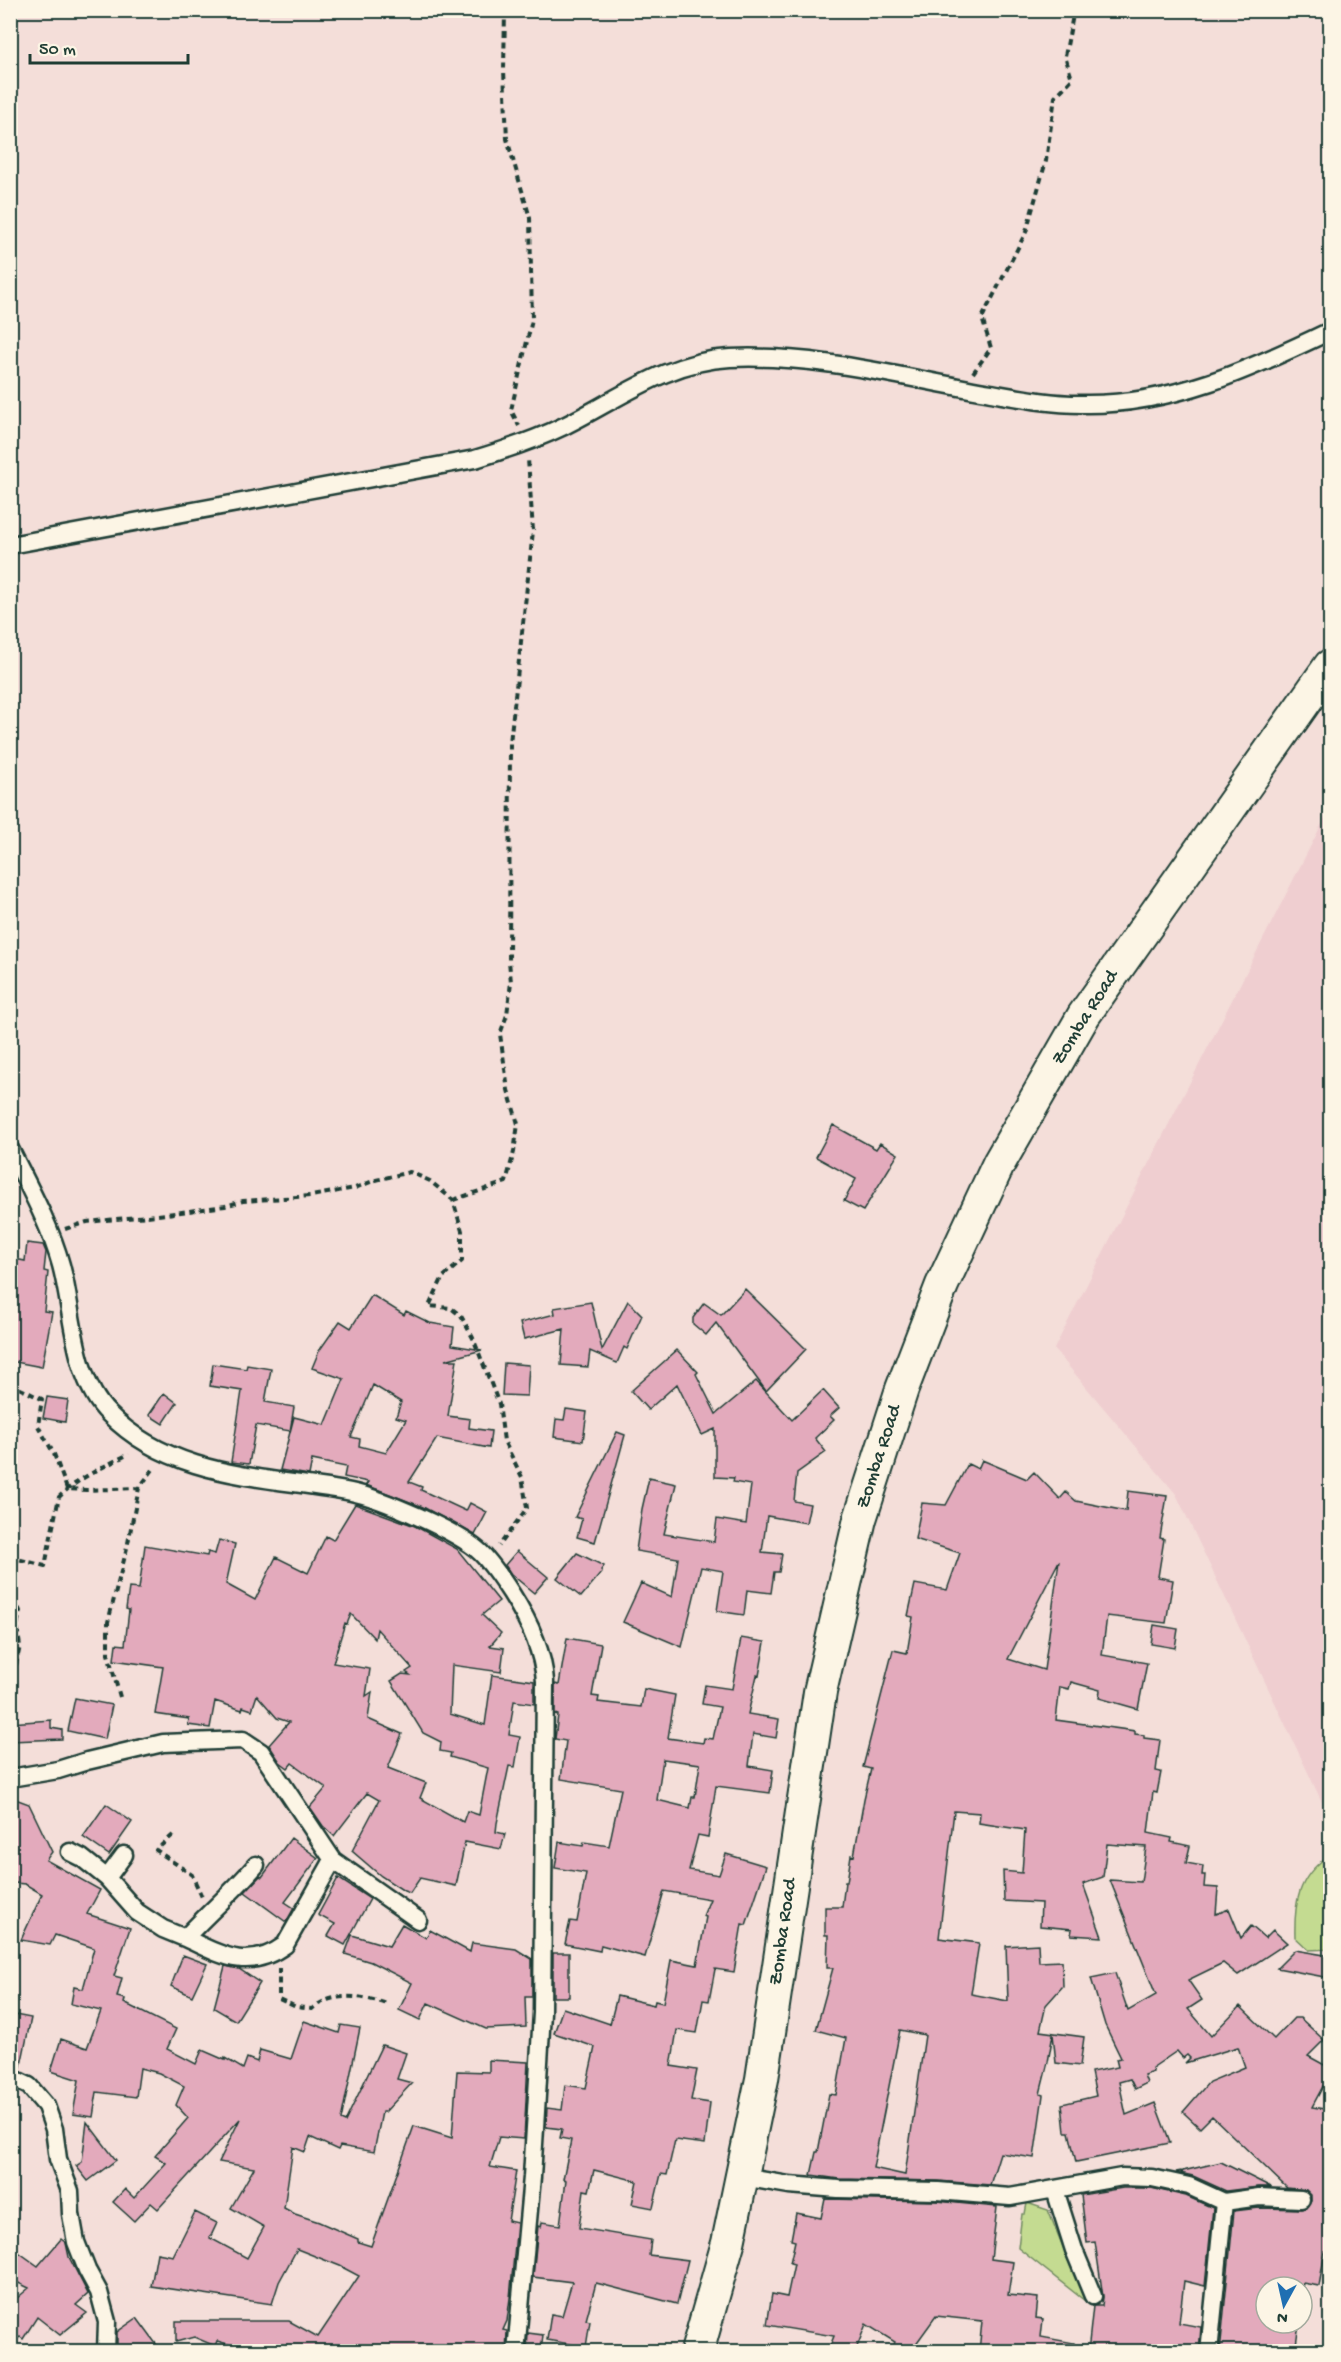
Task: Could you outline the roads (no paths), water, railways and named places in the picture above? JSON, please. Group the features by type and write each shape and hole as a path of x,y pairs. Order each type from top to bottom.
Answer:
{"highway":[{"name":"Zomba Road","path":"697,2352 728,2243 743,2177 763,2068 820,1692 842,1591 860,1519 880,1454 942,1285 999,1163 1084,1015 1330,666"}],"street":[{"path":"10,545 475,459 527,442 565,426 640,383 665,372 703,362 728,358 774,357 1040,401 1080,404 1156,398 1187,391 1241,371 1330,331"},
{"path":"10,1149 51,1235 61,1264 81,1363 98,1401 109,1414 135,1436 164,1453 214,1470 250,1478 350,1492 379,1500 469,1543 488,1562 517,1602 526,1621 542,1661 545,1681 542,2013 532,2177 516,2352"},
{"path":"10,1778 58,1770 163,1743 243,1740 261,1752 333,1860 418,1920"},
{"path":"70,1852 82,1858 107,1878 137,1912 162,1929 233,1960 259,1957 285,1945 333,1860"},
{"path":"107,1878 124,1855"},
{"path":"185,1938 256,1865"},
{"path":"10,2077 29,2086 46,2106 54,2129 57,2159 70,2191 76,2242 99,2292 107,2322 106,2352"},
{"path":"743,2177 789,2185 838,2189 938,2191 995,2196 1018,2196 1122,2177 1152,2178 1189,2186 1224,2202 1259,2197 1301,2199"},
{"path":"1055,2190 1093,2296"},
{"path":"1209,2352 1224,2202"}]}
